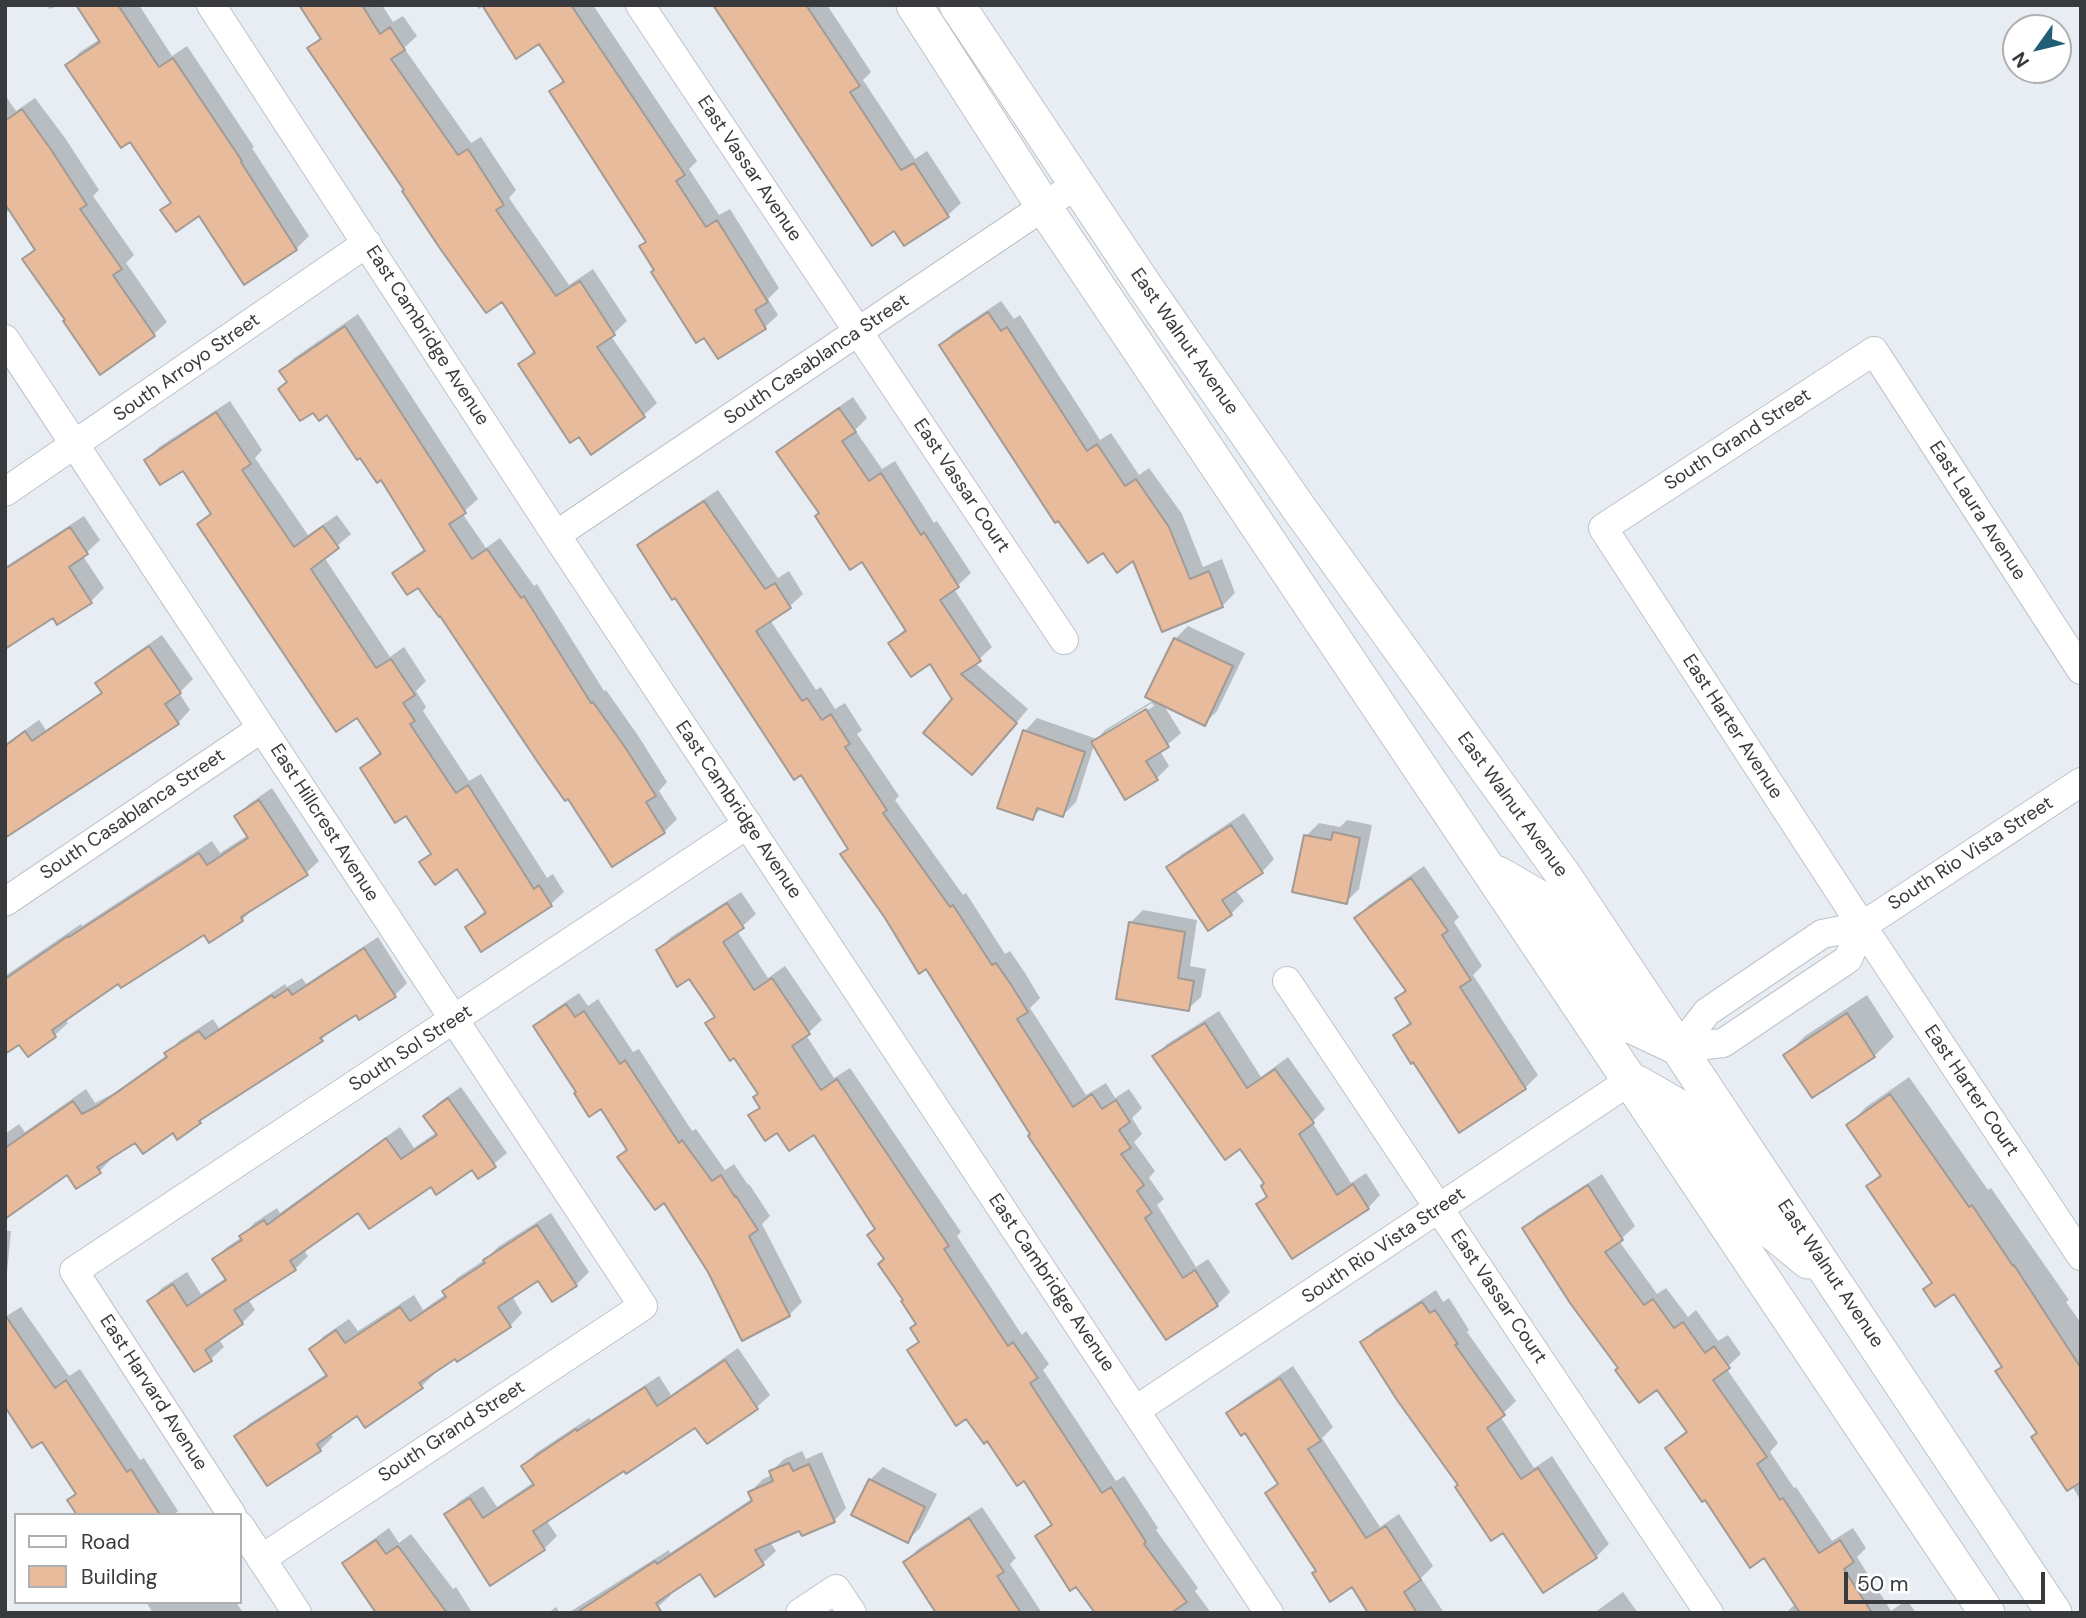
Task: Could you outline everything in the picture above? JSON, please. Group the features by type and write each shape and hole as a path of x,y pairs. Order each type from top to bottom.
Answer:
{"main road":[{"name":"East Walnut Avenue","path":"914,5 1044,207 1987,1613"},
{"name":"East Walnut Avenue","path":"957,5 1146,288 1322,541 1564,876 2054,1613"},
{"path":"1288,570 1322,541"},
{"path":"1488,867 1548,903 1632,1027 1679,1048"},
{"path":"1631,1080 1689,1113 1758,1220 1839,1287"}],"street":[{"name":"East Cambridge Avenue","path":"211,5 556,535 1269,1613"},
{"name":"East Vassar Avenue","path":"640,5 858,332"},
{"name":"South Casablanca Street","path":"556,535 1077,184"},
{"name":"South Arroyo Street","path":"5,492 367,243"},
{"name":"East Vassar Court","path":"858,332 1064,640"},
{"name":"East Hillcrest Avenue","path":"5,339 643,1306"},
{"name":"South Grand Street","path":"1603,528 1874,351"},
{"name":"East Laura Avenue","path":"1874,351 2081,670"},
{"name":"East Harter Avenue","path":"1603,528 1861,926"},
{"name":"South Casablanca Street","path":"5,902 262,728"},
{"name":"South Rio Vista Street","path":"1861,926 2081,782"},
{"name":"South Sol Street","path":"74,1271 748,824"},
{"path":"1679,1048 1723,1043 1848,959 1861,926"},
{"name":"East Harter Court","path":"1861,926 2081,1256"},
{"name":"East Vassar Court","path":"1287,981 1709,1613"},
{"name":"South Rio Vista Street","path":"1136,1410 1631,1080"},
{"name":"East Harvard Avenue","path":"74,1271 231,1513"},
{"name":"South Grand Street","path":"261,1559 643,1306"},
{"path":"242,1529 296,1613"},
{"path":"800,1613 836,1589 852,1613"}],"building":[{"path":"76,5 118,5 159,67 173,58 297,250 244,285 199,216 176,232 160,210 171,203 130,142 121,148 65,65 100,42"},
{"path":"299,5 362,5 380,34 390,27 405,50 391,59 458,155 468,149 504,205 496,210 556,296 580,281 615,335 597,347 645,417 591,455 579,437 570,443 518,364 535,353 502,302 486,313 439,247 402,191 404,190 307,48 321,39"},
{"path":"482,5 571,5 685,175 676,181 706,227 717,220 768,302 755,310 766,329 718,359 704,338 696,343 651,272 654,270 639,246 646,242 549,91 564,82 539,44 516,59"},
{"path":"713,5 806,5 860,86 850,92 901,170 914,163 949,217 904,246 894,231 872,246"},
{"path":"22,109 87,205 80,209 122,269 113,275 155,336 100,375 22,259 35,250 5,204 5,121"},
{"path":"988,312 1001,331 1007,327 1087,451 1097,444 1125,486 1136,479 1169,527 1190,579 1209,571 1223,607 1162,632 1133,561 1117,573 1103,553 1088,563 1058,521 1055,523 939,345"},
{"path":"345,326 466,513 449,524 472,559 487,549 521,598 524,596 591,703 593,702 627,750 656,796 646,802 665,833 612,867 568,799 565,801 539,764 440,616 418,588 407,595 392,573 425,551 381,480 377,483 360,458 357,460 327,415 319,421 313,413 300,421 278,389 287,382 279,371"},
{"path":"839,408 856,432 842,441 869,481 881,473 921,535 924,532 959,587 940,600 981,661 961,674 1017,723 972,775 923,733 952,699 930,664 911,677 888,643 906,631 862,562 850,570 815,516 819,513 776,452"},
{"path":"216,412 251,464 242,470 294,547 323,526 339,548 311,569 376,668 391,659 415,695 403,703 415,721 410,724 456,793 468,785 534,889 539,885 552,906 481,952 465,927 486,913 457,869 435,885 419,862 431,854 406,816 395,823 360,768 381,754 357,718 336,732 197,524 211,514 183,471 160,485 144,460"},
{"path":"704,501 765,589 775,583 791,608 756,631 802,701 807,698 822,720 831,714 850,744 845,747 887,810 883,813 950,907 953,905 992,965 996,963 1012,986 1028,1012 1017,1019 1073,1107 1092,1094 1102,1109 1116,1100 1130,1122 1119,1130 1131,1148 1121,1154 1144,1185 1137,1191 1152,1213 1145,1218 1183,1278 1195,1270 1218,1306 1166,1340 1028,1136 1030,1134 926,969 919,974 885,918 840,854 848,849 801,775 794,780 675,598 672,600 637,545"},
{"path":"70,527 88,554 69,567 92,603 57,625 53,618 5,649 5,569"},
{"path":"1174,638 1233,666 1205,726 1145,697"},
{"path":"149,646 181,693 165,704 179,724 5,838 5,746 25,731 32,741 102,693 95,683"},
{"path":"1146,709 1169,747 1146,761 1158,780 1125,800 1091,742"},
{"path":"1023,730 1085,752 1063,817 1037,808 1033,820 997,808"},
{"path":"259,800 308,875 241,917 243,921 209,943 204,935 121,988 118,984 52,1030 56,1037 28,1057 19,1045 5,1054 5,979 199,853 207,865 248,838 234,816"},
{"path":"1231,825 1263,873 1222,900 1232,915 1208,931 1166,867"},
{"path":"1333,832 1360,838 1347,904 1292,892 1304,835 1331,840"},
{"path":"1411,878 1448,931 1442,935 1471,980 1460,987 1526,1089 1459,1133 1393,1035 1411,1024 1395,998 1406,991 1354,918"},
{"path":"727,903 744,928 723,942 754,990 772,978 810,1034 792,1046 821,1090 837,1079 949,1246 944,1249 1008,1346 1013,1342 1038,1378 1030,1383 1102,1493 1111,1487 1146,1542 1144,1544 1187,1602 1171,1613 1095,1613 1076,1587 1070,1591 1035,1536 1052,1525 1024,1481 1017,1486 987,1441 984,1444 966,1419 956,1426 907,1350 919,1342 910,1328 916,1324 878,1264 884,1259 867,1235 875,1229 814,1135 789,1151 777,1133 765,1141 748,1115 760,1108 753,1097 758,1094 734,1058 730,1061 705,1023 715,1017 689,979 677,987 656,950"},
{"path":"1129,922 1185,932 1178,978 1194,981 1189,1011 1116,999"},
{"path":"364,948 396,997 359,1020 356,1015 320,1038 323,1041 199,1121 201,1123 177,1140 173,1133 143,1154 135,1143 97,1167 101,1173 76,1189 67,1175 5,1219 5,1148 73,1101 82,1114 99,1105 167,1057 164,1053 199,1031 205,1039 272,995 274,998 288,989 292,995"},
{"path":"566,1004 575,1017 584,1011 620,1064 625,1060 679,1143 682,1140 712,1181 721,1175 758,1230 749,1236 790,1316 742,1341 708,1272 664,1203 655,1210 617,1157 627,1150 601,1109 589,1117 533,1026"},
{"path":"1847,1013 1875,1057 1812,1098 1783,1055"},
{"path":"1205,1023 1247,1088 1275,1069 1314,1123 1299,1134 1337,1195 1353,1184 1369,1209 1292,1259 1256,1204 1267,1197 1261,1186 1264,1183 1240,1149 1225,1160 1152,1056"},
{"path":"1890,1094 1969,1207 1972,1205 2014,1265 2081,1368 2081,1482 2067,1491 2031,1437 2037,1433 1995,1371 2002,1367 1954,1294 1935,1307 1923,1289 1932,1283 1866,1186 1881,1176 1846,1125"},
{"path":"448,1098 496,1167 478,1179 472,1170 436,1195 431,1187 369,1229 358,1213 290,1261 296,1270 234,1310 243,1324 205,1350 212,1361 194,1372 147,1301 173,1284 187,1306 226,1280 212,1259 242,1240 239,1236 264,1220 267,1225 386,1138 401,1159 437,1135 423,1116"},
{"path":"1588,1185 1623,1240 1605,1252 1644,1305 1653,1299 1674,1328 1683,1322 1705,1353 1714,1346 1730,1368 1713,1380 1767,1457 1757,1464 1819,1553 1840,1540 1854,1562 1844,1569 1872,1613 1800,1613 1764,1558 1750,1568 1705,1500 1702,1502 1665,1448 1687,1432 1657,1390 1639,1403 1522,1228"},
{"path":"537,1225 577,1286 552,1302 538,1281 498,1307 511,1327 419,1383 423,1388 365,1428 357,1416 317,1444 321,1451 267,1486 234,1436 327,1376 309,1349 336,1330 345,1343 400,1307 410,1321 446,1297 442,1291 485,1263 483,1260"},
{"path":"1422,1302 1430,1313 1435,1310 1458,1344 1455,1345 1505,1415 1487,1428 1521,1479 1538,1468 1597,1558 1543,1593 1503,1533 1491,1541 1455,1487 1458,1485 1397,1400 1360,1342"},
{"path":"5,1315 55,1388 66,1380 127,1472 131,1469 159,1513 76,1513 67,1500 76,1494 42,1442 32,1448 5,1407"},
{"path":"725,1360 758,1409 707,1444 695,1428 533,1531 545,1550 490,1586 444,1514 470,1498 483,1518 534,1485 521,1466 576,1429 577,1431 645,1387 657,1406"},
{"path":"1280,1378 1321,1441 1308,1449 1366,1538 1386,1526 1421,1580 1404,1592 1417,1613 1368,1613 1352,1587 1330,1602 1312,1573 1316,1571 1265,1493 1278,1484 1245,1433 1241,1436 1226,1413"},
{"path":"789,1463 793,1471 809,1464 835,1522 802,1536 799,1531 755,1550 764,1565 715,1597 700,1574 656,1603 662,1613 576,1613 655,1561 657,1564 752,1501 748,1492 773,1481 769,1471"},
{"path":"869,1479 925,1507 908,1543 851,1515"},
{"path":"969,1518 1004,1572 997,1576 1021,1613 936,1613 903,1562"},
{"path":"376,1540 386,1554 398,1546 447,1613 376,1613 342,1563"}]}
